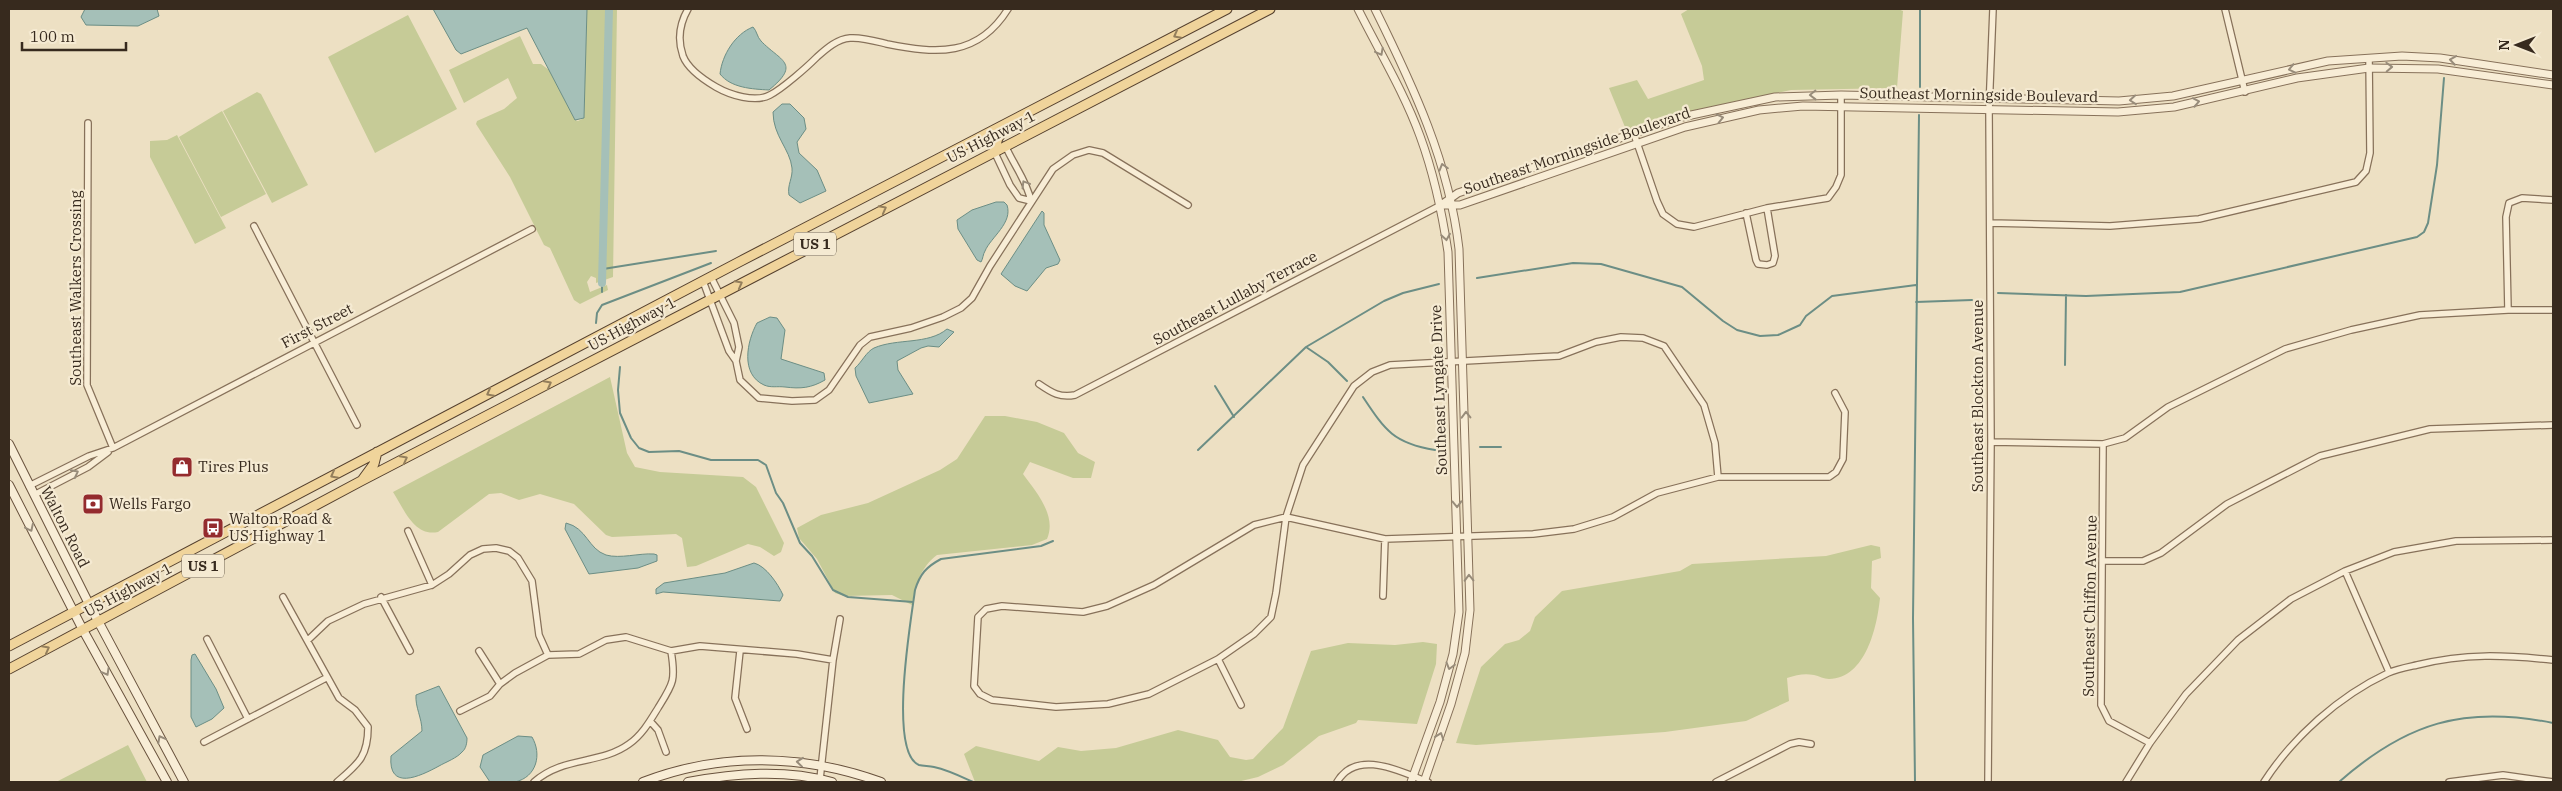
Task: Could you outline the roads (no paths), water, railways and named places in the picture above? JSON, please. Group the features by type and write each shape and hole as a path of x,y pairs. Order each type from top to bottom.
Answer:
{"main road":[{"name":"US Highway 1","path":"9,668 361,481 1270,9"},
{"name":"US Highway 1","path":"9,646 1222,10"},
{"path":"994,151 998,138 1009,122"},
{"name":"Walton Road","path":"9,444 89,604 184,782"},
{"path":"361,481 374,464 377,452"},
{"name":"Walton Road","path":"9,485 83,630 167,782"},
{"path":"643,782 689,768 725,761 779,760 822,765 881,782"},
{"path":"688,782 748,773 774,774 832,782"}],"street":[{"path":"688,9 680,22 681,49 685,60 708,82 740,98 770,96 828,47 848,38 863,38 929,52 957,49 980,39 999,23 1008,9"},
{"name":"Southeast Lyngate Drive","path":"1358,9 1394,79 1420,136 1440,206 1448,252 1453,361 1458,612 1453,654 1440,702 1412,779"},
{"name":"Southeast Lyngate Drive","path":"1375,9 1432,132 1452,203 1460,249 1470,610 1465,653 1426,782"},
{"name":"Southeast Blockton Avenue","path":"1988,782 1991,442 1989,110 1993,9"},
{"path":"2225,9 2245,92"},
{"path":"1990,223 2110,226 2199,219 2356,182 2366,171 2370,153 2370,58"},
{"name":"Southeast Morningside Boulevard","path":"1452,203 1458,194 1682,117 1775,97 1841,94 2119,101 2173,96 2328,61 2370,58 2440,58 2553,75"},
{"path":"2471,73 2473,63"},
{"name":"Southeast Morningside Boulevard","path":"1440,206 1545,176 1685,128 1740,114 1777,108 1841,106 2118,112 2174,107 2245,92 2297,78 2369,68 2438,69 2553,86"},
{"path":"1634,134 1663,214 1677,224 1694,226 1767,208 1828,198 1836,187 1841,175 1841,94"},
{"path":"1738,104 1740,114"},
{"name":"Southeast Walkers Crossing","path":"88,123 87,384 113,448"},
{"path":"1006,145 1022,180 1028,187 1031,201"},
{"path":"707,279 729,351 736,361 740,380 759,398 792,401 815,400 821,397 835,382 860,345 870,337 911,328 943,317 961,308 972,298 1031,201 1053,169 1073,155 1089,150 1104,153 1188,205"},
{"path":"994,151 1010,185 1019,198 1031,201"},
{"path":"1541,166 1545,176"},
{"path":"2508,310 2506,217 2509,203 2522,198 2553,200"},
{"name":"Southeast Lullaby Terrace","path":"1040,384 1054,394 1064,397 1075,396 1440,206"},
{"path":"1746,213 1756,260 1762,265 1770,264 1775,256 1767,208"},
{"path":"254,226 357,425"},
{"name":"First Street","path":"34,495 88,467 113,448 314,341 532,229"},
{"path":"714,297 734,323 739,347 736,361"},
{"path":"1991,442 2103,444 2125,438 2168,407 2285,349 2351,330 2420,316 2508,310 2553,310"},
{"path":"1718,477 1715,443 1704,405 1664,346 1642,338 1621,337 1596,342 1559,356 1390,365 1372,372 1354,386 1303,465 1286,517 1271,617 1254,634 1218,659 1149,694 1108,704 1056,707 992,700 980,694 974,686 978,617 986,608 1002,606 1083,612 1107,606 1154,585 1254,525 1286,517 1385,539 1469,538 1533,534 1574,529 1613,517 1657,494 1718,477 1829,478 1836,472 1843,459 1845,412 1835,393"},
{"path":"2104,561 2142,561 2161,553 2227,504 2320,456 2430,429 2553,425"},
{"name":"Southeast Chiffon Avenue","path":"2103,444 2104,561 2101,705 2108,720 2150,743"},
{"name":"First Street","path":"29,486 89,456 113,448"},
{"path":"408,532 432,585"},
{"path":"1382,596 1385,539"},
{"path":"2126,782 2150,743 2186,694 2238,640 2291,599 2344,571 2394,552 2456,541 2553,540"},
{"path":"308,640 328,621 381,597 432,585 449,574 470,555 483,549 496,548 509,551 518,558 532,581 538,635 548,655"},
{"path":"2344,571 2389,672"},
{"path":"282,597 299,629 308,640 326,678 339,698 355,710 368,727 365,754 357,765 337,782"},
{"path":"381,597 410,651"},
{"path":"820,779 833,660 840,620"},
{"path":"460,711 490,696 500,684 548,655 568,656 579,654 606,640 626,636 671,651 700,646 740,651 797,654 833,660"},
{"path":"206,639 248,719"},
{"path":"479,651 500,684"},
{"path":"534,782 556,767 608,754 622,748 637,737 650,721 673,682 671,651"},
{"path":"740,651 735,698 747,729"},
{"path":"2264,782 2274,766 2304,733 2335,706 2389,672 2445,658 2472,656 2500,654 2553,660"},
{"path":"1218,659 1241,706"},
{"path":"204,742 326,678"},
{"path":"650,721 658,730 666,752"},
{"path":"1716,782 1790,744 1799,742 1811,744"},
{"path":"1336,782 1340,777 1358,766 1374,763 1412,779 1426,782"},
{"path":"2449,782 2503,775 2553,782"}],"water":[{"path":"85,9 157,9 159,16 138,26 86,25 81,17"},
{"path":"433,9 587,9 584,118 575,120 527,28 461,54 456,50"},
{"path":"753,27 768,48 781,58 786,68 779,81 769,90 736,85 720,74 723,60 730,46 746,30"},
{"path":"782,104 790,104 804,118 806,129 797,142 799,153 817,170 826,191 800,203 789,195 792,172 791,161 778,135 774,121 773,112"},
{"path":"996,202 1004,202 1007,205 1007,218 984,252 981,262 977,260 958,229 957,220 972,210"},
{"path":"1042,211 1044,213 1044,225 1060,260 1058,264 1046,268 1027,291 1015,286 1001,274"},
{"path":"770,317 777,318 785,330 781,359 824,373 825,380 815,385 796,388 764,385 756,380 751,373 749,365 748,348 757,323"},
{"path":"947,329 954,332 939,347 928,346 921,348 897,361 898,370 913,394 869,403 856,376 855,368 869,352 883,345 931,337"},
{"path":"566,523 579,529 595,548 606,555 654,554 657,555 657,561 638,568 589,574 565,529"},
{"path":"754,563 763,568 775,581 783,595 780,601 663,592 656,594 656,589 664,583 725,573"},
{"path":"195,654 216,689 224,708 212,719 196,727 191,717 191,660 192,655"},
{"path":"439,686 467,738 465,748 454,758 423,774 414,777 400,777 394,774 391,767 391,756 422,731 416,695"},
{"path":"518,736 532,737 537,750 536,764 533,770 515,782 490,782 480,767 483,755"}],"waterway":[{"path":"602,283 609,9"},
{"path":"1920,9 1920,87"},
{"path":"1998,293 2086,296 2180,292 2417,237 2424,232 2428,223 2437,165 2444,78"},
{"path":"1915,782 1913,618 1919,115"},
{"path":"603,269 716,251"},
{"path":"596,323 597,313 602,305 711,263"},
{"path":"1477,278 1573,263 1601,264 1682,287 1723,321 1737,330 1760,336 1778,335 1800,325 1806,316 1832,296 1916,285"},
{"path":"602,283 602,292"},
{"path":"1198,450 1306,347 1384,301 1403,293 1439,284"},
{"path":"2065,365 2066,295"},
{"path":"1916,302 1972,300"},
{"path":"1306,347 1328,362 1347,381"},
{"path":"620,367 618,390 620,413 631,438 639,448 649,452 679,451 711,460 758,460 766,465 776,493 783,503 800,543 812,556 833,590 848,597 913,602"},
{"path":"1215,386 1234,417"},
{"path":"1363,397 1384,426 1400,439 1435,450"},
{"path":"1480,447 1501,447"},
{"path":"973,782 954,773 919,765 910,755 905,736 903,712 906,655 915,590 924,572 941,559 1041,546 1053,541"},
{"path":"2339,782 2388,745 2438,724 2464,718 2491,716 2553,723"}],"place":[{"name":"Tires Plus","path":"182,467"},
{"name":"Wells Fargo","path":"93,504"},
{"name":"Walton Road & US Highway 1","path":"213,528"}]}
